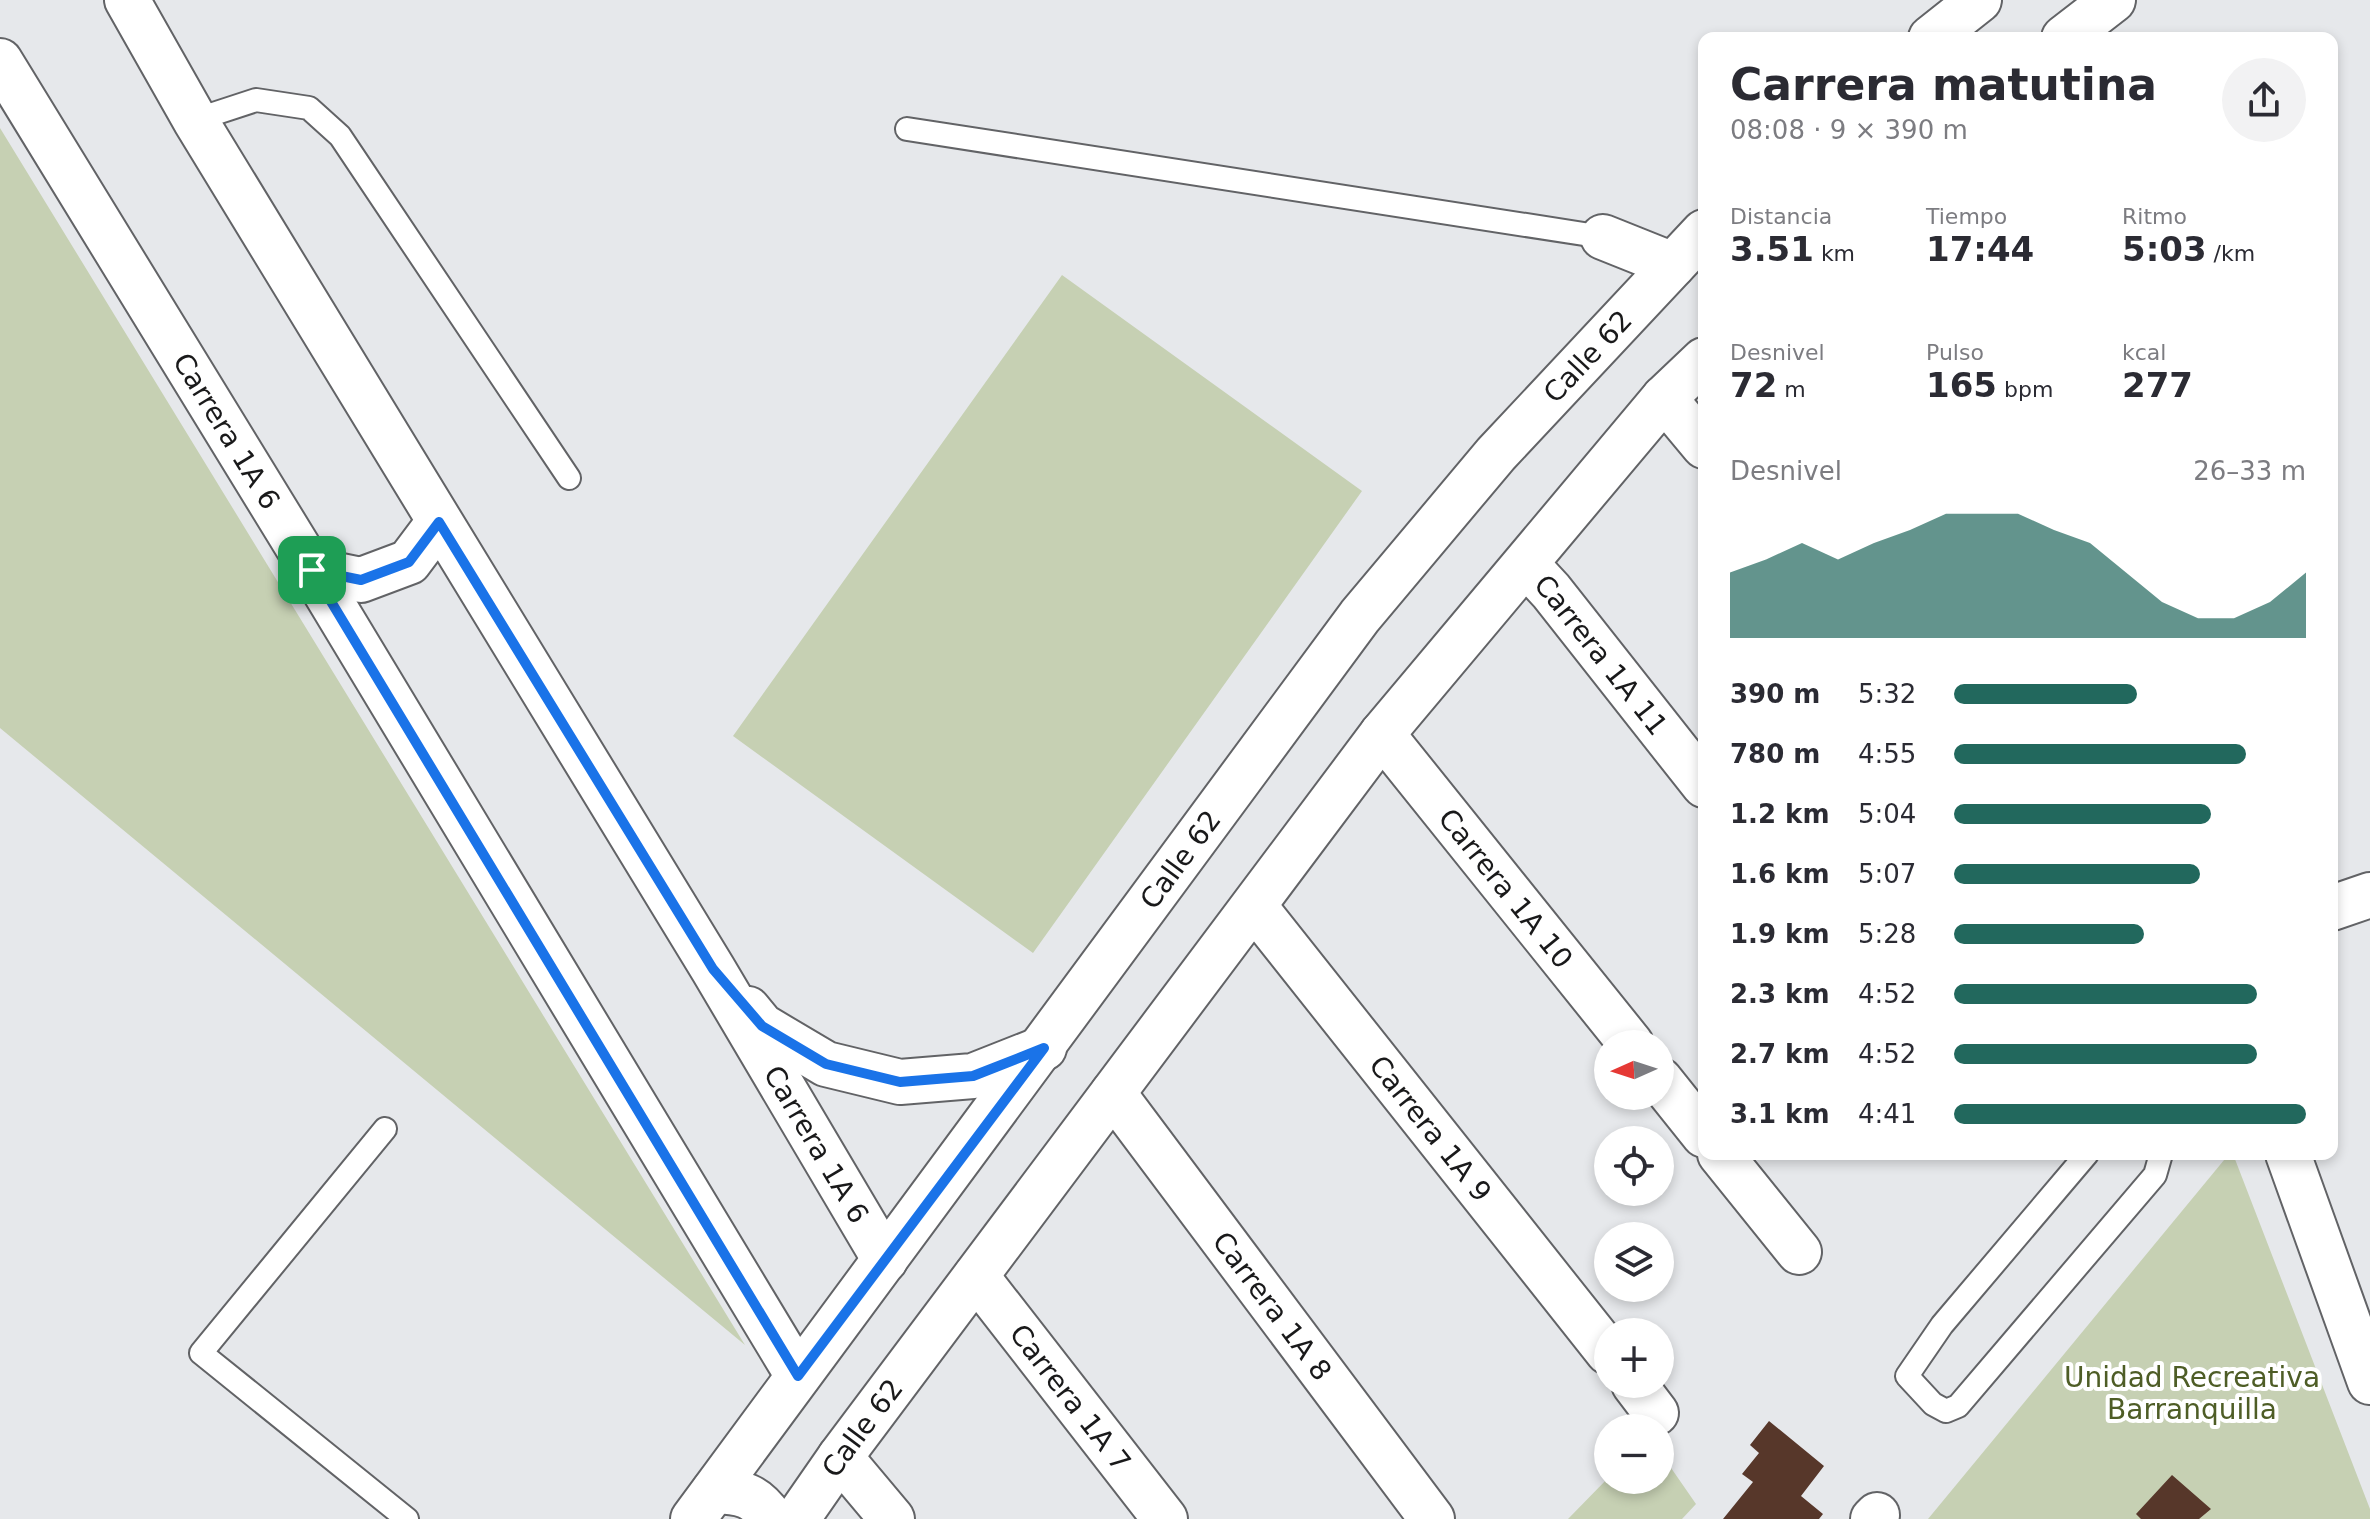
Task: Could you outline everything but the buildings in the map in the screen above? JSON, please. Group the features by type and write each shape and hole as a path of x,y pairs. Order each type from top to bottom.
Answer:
{"street":[{"name":"Carrera 1A 6","path":"127,0 195,120 713,969 885,1260"},
{"path":"1939,32 1979,0"},
{"path":"2072,32 2113,0"},
{"name":"Carrera 1A 6","path":"0,61 312,570 798,1376"},
{"path":"1603,237 1673,265"},
{"name":"Calle 62","path":"704,1505 1360,616 1496,454 1698,238"},
{"name":"Calle 62","path":"797,1519 840,1457 1382,734 1664,398 1698,366"},
{"path":"1664,398 1698,439"},
{"path":"312,570 361,580 409,562 439,522"},
{"name":"Carrera 1A 11","path":"1526,564 1551,591 1698,777"},
{"name":"Carrera 1A 10","path":"1382,734 1620,1030"},
{"path":"2338,906 2370,895"},
{"name":"Carrera 1A 9","path":"1254,906 1594,1334"},
{"path":"713,969 762,1026 826,1064 900,1082 973,1076 1044,1048"},
{"name":"Carrera 1A 8","path":"1113,1093 1432,1519"},
{"path":"1674,1098 1698,1128"},
{"path":"1725,1160 1799,1252"},
{"path":"2290,1160 2370,1382"},
{"name":"Carrera 1A 7","path":"976,1276 1165,1519"},
{"path":"840,1457 892,1519"},
{"path":"704,1505 738,1492 760,1503 772,1519"}],"lane":[{"path":"195,120 256,100 309,108 340,136 569,478"},
{"path":"907,129 1603,237"},
{"path":"385,1129 201,1353 407,1519"},
{"path":"2082,1160 1942,1325 1907,1376 1933,1404 1946,1411 1958,1406 2155,1175 2159,1160"}],"green space":[{"path":"0,128 745,1345 0,728"},
{"path":"1062,275 1362,491 1033,953 733,736"},
{"name":"Unidad Recreativa Barranquilla","path":"2224,1160 2235,1160 2370,1509 2370,1519 1928,1519"},
{"path":"1674,1472 1696,1504 1682,1519 1568,1519 1594,1492 1674,1494"}],"route":[{"path":"439,522 713,969 762,1026 826,1064 900,1082 973,1076 1044,1048 798,1376 775,1341 312,570 361,580 409,562 439,522"}]}
